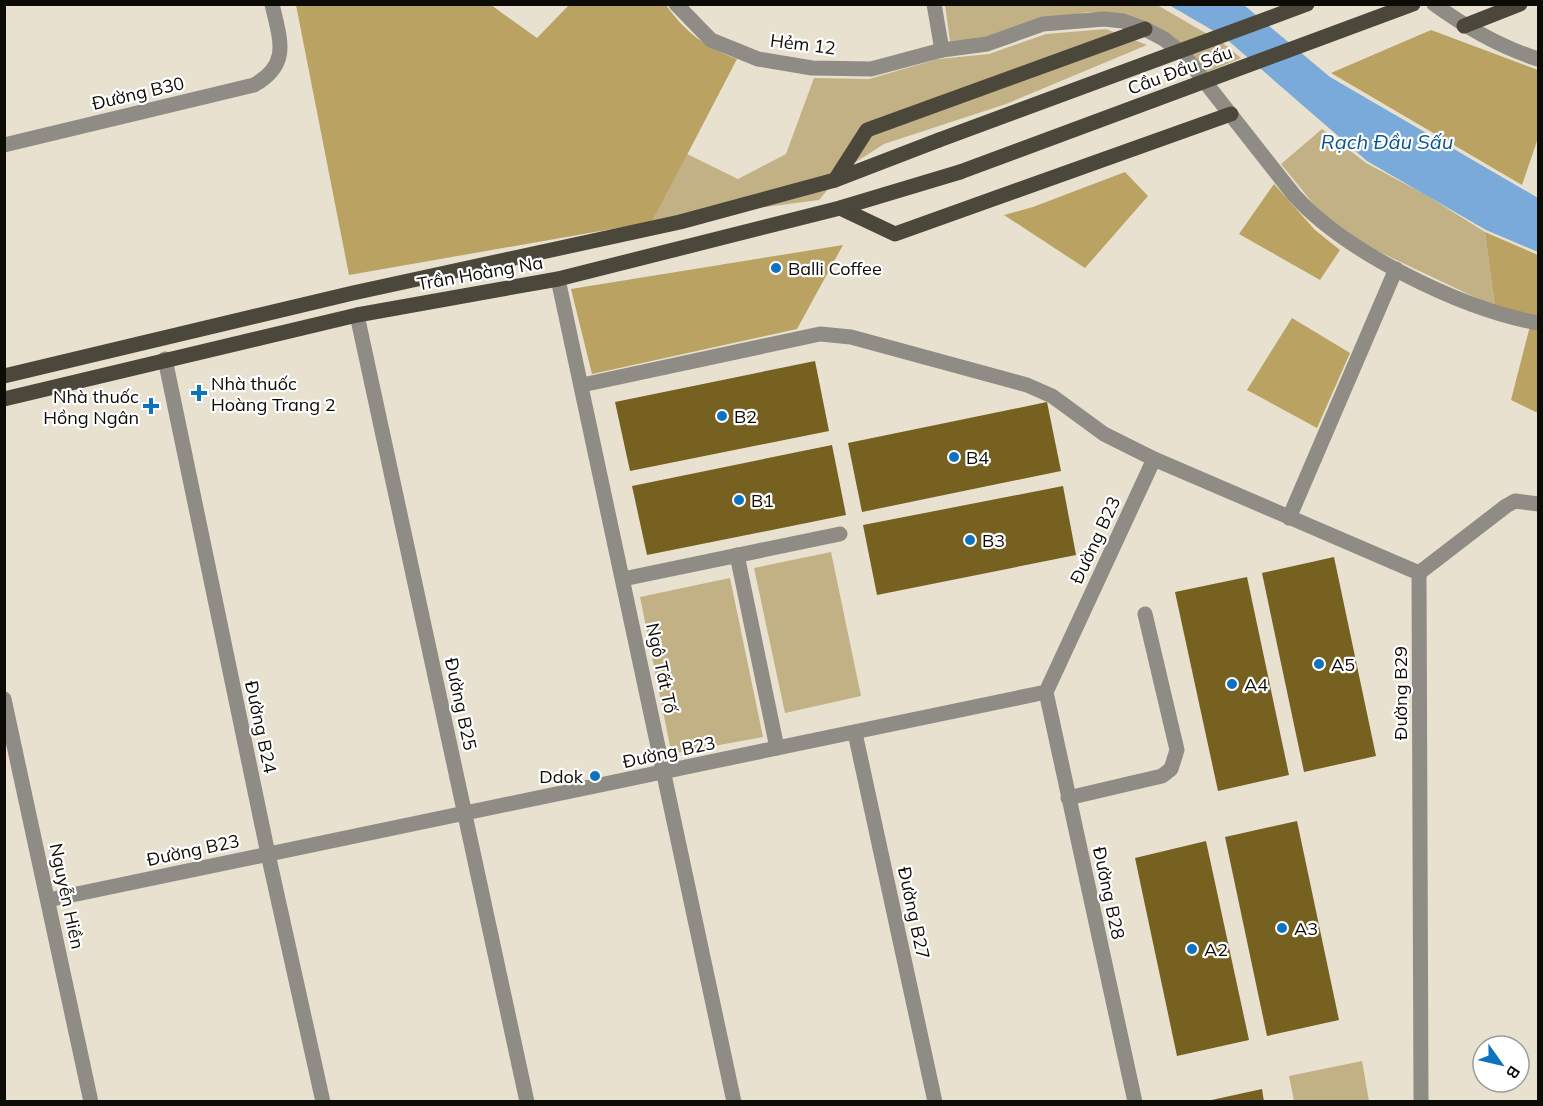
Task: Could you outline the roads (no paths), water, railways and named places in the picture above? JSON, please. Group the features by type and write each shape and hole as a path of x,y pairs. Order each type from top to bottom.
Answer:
{"main road":[{"name":"Cầu Đầu Sấu","path":"939,140 1307,4"},
{"name":"Cầu Đầu Sấu","path":"960,172 1413,4"},
{"path":"1464,26 1520,4"},
{"path":"835,180 867,130 1145,29"},
{"path":"840,208 895,234 1231,114"},
{"name":"Trần Hoàng Na","path":"4,376 353,293 680,222 835,180 939,140"},
{"name":"Trần Hoàng Na","path":"4,399 357,315 558,279 840,208 960,172"}],"street":[{"name":"Đường B30","path":"4,145 254,85 267,78 275,68 281,46 272,4"},
{"name":"Hẻm 12","path":"676,4 711,40 758,59 801,66 871,69 942,50 987,45 1043,24 1070,21 1114,20 1145,29 1164,39 1183,54 1313,217 1349,243 1396,269 1479,307 1512,318 1539,323"},
{"path":"1434,4 1464,26 1495,42 1539,59"},
{"path":"934,7 942,50"},
{"path":"1288,518 1396,269"},
{"name":"Ngô Tất Tố","path":"558,279 734,1101"},
{"name":"Đường B25","path":"357,315 527,1101"},
{"path":"582,385 820,334 836,334 1027,385 1052,396 1104,434 1154,459 1419,573 1506,506 1515,501 1539,504"},
{"name":"Đường B24","path":"165,359 268,854 323,1101"},
{"name":"Đường B23","path":"48,900 1046,692 1154,459"},
{"path":"623,579 840,534"},
{"path":"737,555 777,748"},
{"name":"Đường B29","path":"1419,573 1421,1101"},
{"path":"1068,798 1162,776 1176,760 1177,750 1145,614"},
{"name":"Đường B28","path":"1046,692 1135,1101"},
{"name":"Nguyễn Hiền","path":"4,699 91,1101"},
{"name":"Đường B27","path":"855,733 935,1101"}],"water":[{"name":"Rạch Đầu Sấu","path":"1169,5 1244,5 1330,77 1538,198 1538,252 1486,230 1367,161 1224,37"}],"place":[{"name":"Balli Coffee","path":"776,268"},
{"name":"Nhà thuốc Hoàng Trang 2","path":"199,393"},
{"name":"Nhà thuốc Hồng Ngân","path":"151,406"},
{"name":"B2","path":"722,416"},
{"name":"B4","path":"954,457"},
{"name":"B1","path":"739,500"},
{"name":"B3","path":"970,540"},
{"name":"A5","path":"1319,664"},
{"name":"A4","path":"1232,684"},
{"name":"Ddok","path":"595,776"},
{"name":"A3","path":"1282,928"},
{"name":"A2","path":"1192,949"}]}
